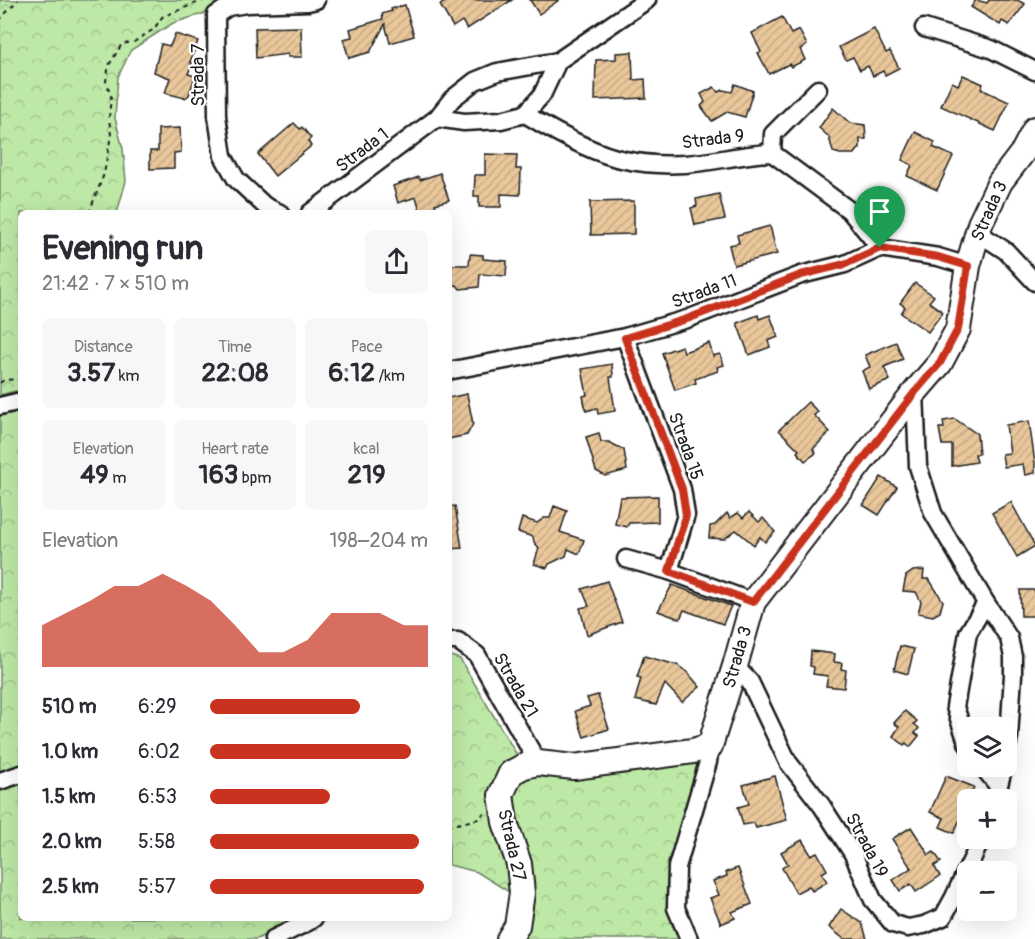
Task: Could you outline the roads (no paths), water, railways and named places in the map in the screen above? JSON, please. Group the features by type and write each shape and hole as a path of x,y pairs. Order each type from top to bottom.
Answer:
{"street":[{"name":"Strada 7","path":"274,210 265,206 236,179 223,156 217,116 216,15 228,7 247,4 316,0"},
{"name":"Strada 1","path":"314,210 437,118 452,99 475,81 497,72 558,61 647,0"},
{"path":"924,28 991,50 1035,71"},
{"path":"437,118 464,122 501,120 525,114 542,95 558,61"},
{"path":"818,89 773,134 772,153 849,210 880,248 938,257 968,266"},
{"name":"Strada 9","path":"525,114 591,149 623,160 685,164 772,153"},
{"name":"Strada 3","path":"689,939 676,908 677,867 753,602 915,392 940,363 958,329 968,266 980,224 1000,182 1023,152 1035,129"},
{"path":"977,232 1006,251 1035,282"},
{"name":"Strada 11","path":"452,371 625,338 687,319 801,275 845,264 880,248"},
{"name":"Strada 15","path":"625,338 682,489 686,515 669,571"},
{"path":"915,392 918,466 933,513 1009,638 1013,657 1010,717"},
{"path":"0,406 18,402"},
{"path":"626,559 669,571 753,602"},
{"path":"958,717 955,707 968,633 986,603"},
{"name":"Strada 21","path":"452,641 458,641 477,655 538,763"},
{"name":"Strada 19","path":"735,666 750,682 788,762 822,806 853,854 873,900 893,924 908,928 924,925 943,917 977,849"},
{"name":"Strada 27","path":"509,939 517,926 522,893 519,864 505,822 501,795 511,773 524,766 538,763 574,767 693,751 710,746"},
{"path":"0,782 18,775"},
{"path":"273,939 310,921"}]}
